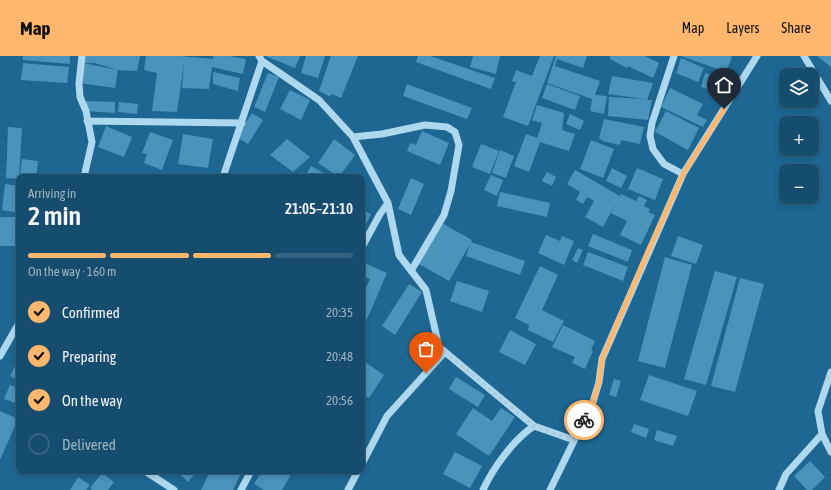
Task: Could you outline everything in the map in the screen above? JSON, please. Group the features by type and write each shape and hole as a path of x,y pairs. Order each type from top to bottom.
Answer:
{"street":[{"path":"82,56 79,83 80,98 86,111 92,142 85,174"},
{"path":"674,56 652,123 650,136 653,149 664,164 683,174"},
{"path":"550,490 593,402 599,382 602,359 683,174 757,56"},
{"path":"804,56 831,101"},
{"path":"225,174 242,123 260,59 319,100 353,137 388,203 399,255 426,290 439,347 534,426 574,440"},
{"path":"87,121 242,123"},
{"path":"353,137 382,134 425,125 447,127 455,132 459,145 451,192 444,215 411,271"},
{"path":"365,242 380,214 388,203"},
{"path":"0,356 16,328"},
{"path":"365,458 387,416 445,352"},
{"path":"831,372 818,411 822,434 831,452"},
{"path":"483,490 490,476 524,433 534,426"},
{"path":"778,490 786,474 822,434"},
{"path":"150,474 174,490"},
{"path":"241,490 249,474"},
{"path":"348,490 356,474"}],"building":[{"path":"23,56 70,56 70,64 23,60"},
{"path":"82,56 140,56 137,71 118,70 115,88 79,83 83,63","holes":["83,63 95,63 117,70"]},
{"path":"146,56 180,56 213,59 213,56 229,56 246,59 243,74 212,67 209,89 182,88 184,63 177,112 152,111 157,73 144,70"},
{"path":"265,56 300,56 295,68"},
{"path":"306,56 325,56 318,78 301,73"},
{"path":"331,56 358,56 341,98 331,94 331,97 319,91"},
{"path":"418,56 430,56 495,78 491,89 416,62"},
{"path":"473,56 500,56 496,74 470,67"},
{"path":"540,56 554,56 528,126 503,117 516,82 512,81 516,70 532,76"},
{"path":"556,56 587,56 583,68 557,59 555,66 600,81 595,95 607,96 604,114 590,111 592,99 547,83"},
{"path":"610,56 645,56 659,63 653,78 628,66 627,68 610,59"},
{"path":"681,56 730,56 732,57 726,72"},
{"path":"817,56 831,56 831,67"},
{"path":"681,58 704,68 698,82 676,73"},
{"path":"23,63 69,67 67,83 21,80"},
{"path":"213,72 240,78 238,91 213,84"},
{"path":"268,73 279,77 265,112 254,107"},
{"path":"705,73 732,81 727,95 701,87"},
{"path":"612,76 653,83 647,100 652,100 648,120 608,116 609,97 644,99 608,94"},
{"path":"407,84 472,108 467,119 403,96"},
{"path":"547,84 580,96 575,110 542,98"},
{"path":"670,88 703,104 697,115 707,120 703,127 661,107"},
{"path":"290,90 310,100 301,120 280,109"},
{"path":"86,101 115,102 115,113 86,111"},
{"path":"119,102 138,104 137,114 118,112"},
{"path":"537,105 564,113 562,130 575,134 569,151 540,142 529,172 514,166 526,134 537,138 542,123 532,120"},
{"path":"666,111 699,128 688,150 655,132"},
{"path":"252,113 263,120 248,144 236,137"},
{"path":"570,114 584,121 580,130 566,124"},
{"path":"604,119 644,127 640,144 621,140 620,145 603,141 599,138"},
{"path":"106,126 132,137 124,157 98,147"},
{"path":"8,127 22,128 19,174 16,174 16,179 6,178"},
{"path":"422,131 449,143 440,165 407,151 410,143 416,145"},
{"path":"150,132 173,140 162,170 144,163 147,154 142,153"},
{"path":"183,134 213,139 208,168 178,164"},
{"path":"287,139 310,157 293,172 270,155"},
{"path":"334,139 355,155 341,174 334,174 318,163"},
{"path":"591,140 614,149 603,178 580,169"},
{"path":"481,144 499,151 490,174 472,167"},
{"path":"500,150 514,156 506,178 492,173"},
{"path":"22,159 38,161 36,174 20,174"},
{"path":"311,166 326,174 307,174"},
{"path":"612,168 627,176 621,188 606,181"},
{"path":"637,168 663,179 655,200 628,189"},
{"path":"575,170 620,196 621,194 636,201 639,196 647,200 644,206 650,209 648,212 655,215 641,245 620,235 627,221 611,213 616,203 603,227 585,217 594,201 587,197 583,204 576,200 580,192 567,184"},
{"path":"547,172 556,177 552,186 542,181"},
{"path":"491,175 503,180 497,196 484,190"},
{"path":"411,178 424,184 411,215 398,209"},
{"path":"5,184 16,186 16,212 2,210"},
{"path":"500,192 550,203 547,217 497,206"},
{"path":"365,211 371,214 365,226"},
{"path":"0,217 16,217 16,246 0,246"},
{"path":"440,222 472,240 471,242 525,261 520,275 466,256 470,244 449,281 417,263"},
{"path":"593,234 632,250 628,262 588,246"},
{"path":"546,235 560,241 562,236 574,241 564,265 538,253"},
{"path":"678,236 703,245 696,264 671,256"},
{"path":"578,248 583,250 577,263 572,260"},
{"path":"588,252 628,267 623,281 583,265"},
{"path":"665,257 692,265 665,368 638,361"},
{"path":"365,263 387,273 367,319 365,318 365,290 370,279 365,277"},
{"path":"540,266 558,275 542,310 564,321 553,342 528,330 529,325 515,318"},
{"path":"715,271 737,277 706,385 684,379"},
{"path":"740,278 764,284 735,392 711,386"},
{"path":"457,281 489,291 482,312 450,301"},
{"path":"409,284 422,292 395,335 382,326"},
{"path":"563,325 595,341 591,350 593,351 585,369 572,363 575,357 552,347"},
{"path":"510,330 536,344 525,365 499,352"},
{"path":"365,362 384,375 369,398 365,396"},
{"path":"16,364 16,379 10,376"},
{"path":"649,375 697,391 688,416 640,400"},
{"path":"456,377 485,395 478,407 449,389"},
{"path":"614,379 621,381 616,397 609,395"},
{"path":"10,385 16,387 16,403 4,399"},
{"path":"473,408 492,421 501,408 515,417 489,456 456,434"},
{"path":"0,411 16,418 16,424 0,460"},
{"path":"634,424 649,429 646,438 631,432"},
{"path":"657,430 677,436 673,446 654,440"},
{"path":"455,452 482,466 470,488 443,474"},
{"path":"810,461 825,477 812,490 807,490 794,476"},
{"path":"101,474 114,482 108,490 92,490 90,488"},
{"path":"179,474 195,474 188,482"},
{"path":"209,474 241,474 233,490 201,490"},
{"path":"260,474 291,474 282,490 264,490 254,484"},
{"path":"78,477 90,485 86,490 70,490"}],"way so far":[{"path":"426,373 445,352 534,426 574,440 584,420"}],"route":[{"path":"584,420 593,402 599,382 602,359 683,174 724,109"}]}
